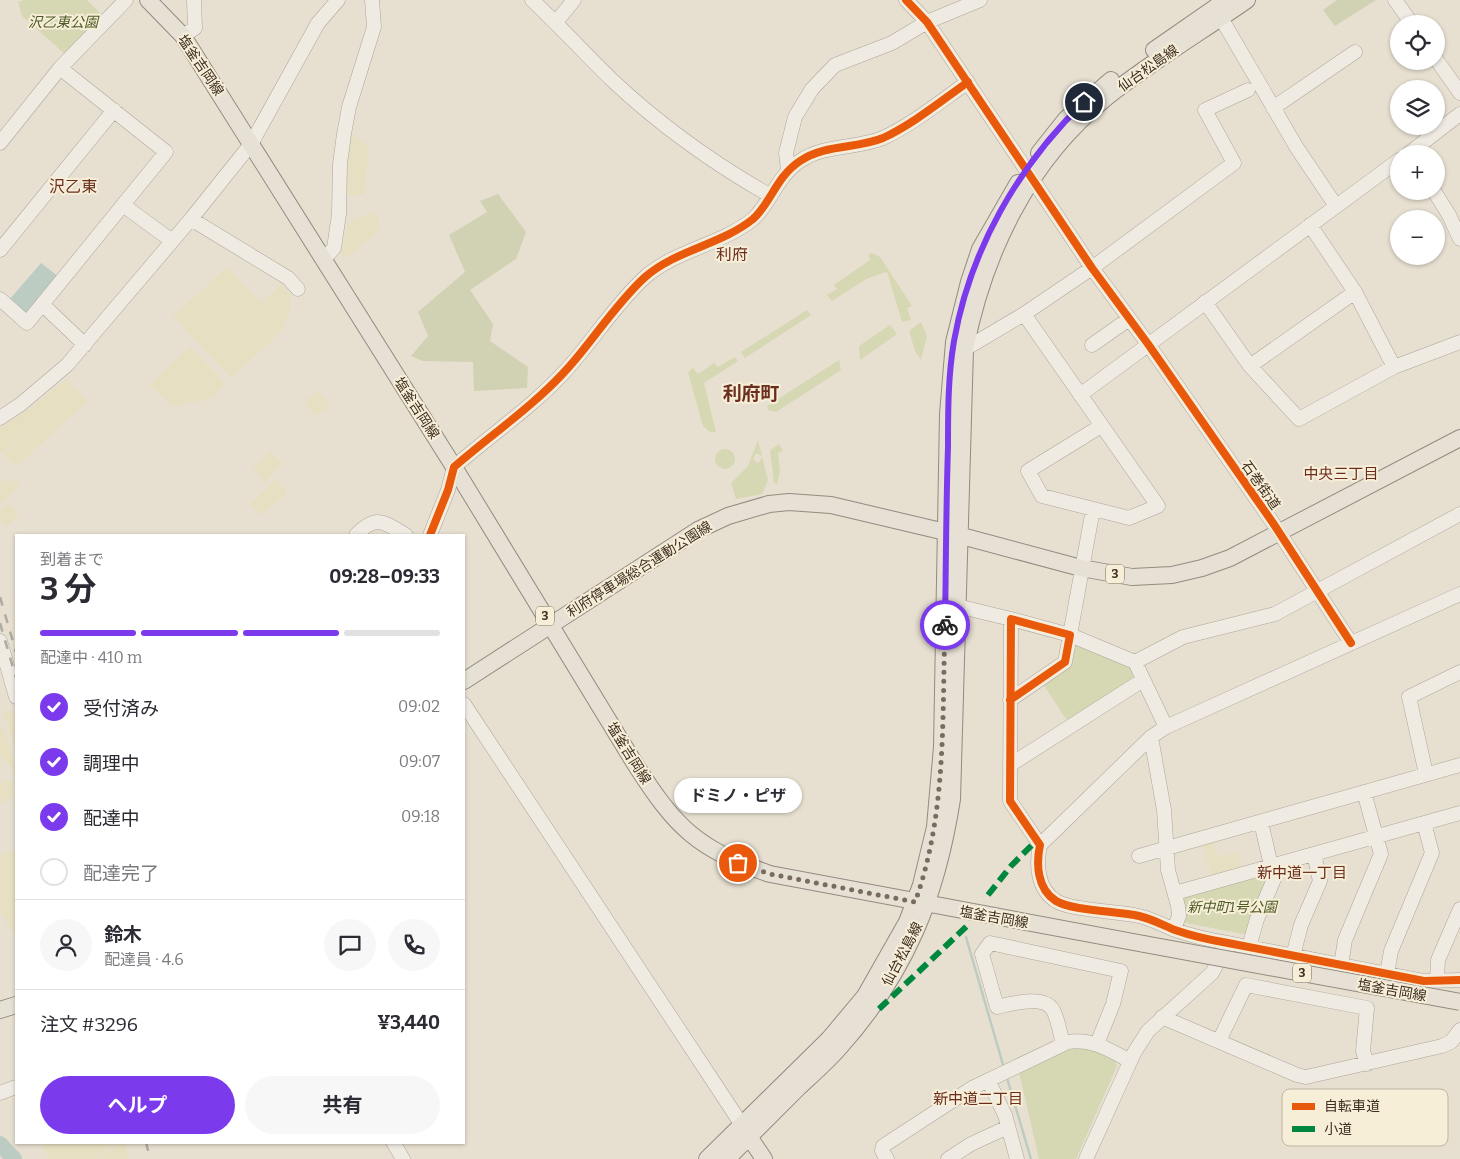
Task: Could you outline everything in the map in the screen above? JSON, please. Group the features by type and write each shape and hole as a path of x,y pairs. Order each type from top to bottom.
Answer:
{"main road":[{"name":"塩釜吉岡線","path":"148,0 183,36 454,467 658,799 678,823 700,842 729,859 770,874 1460,1002"},
{"name":"仙台松島線","path":"746,1131 839,1048 886,987 907,950 946,832 952,799 957,606 952,534 950,378 960,314 980,250 1001,210 1030,174 1106,98 1221,6 1247,0"},
{"name":"仙台松島線","path":"921,903 935,827 939,786 952,534 965,349 972,315 992,254 1030,174"},
{"name":"3","path":"952,534 1081,568 1132,577 1172,575 1202,568 1230,558 1460,438"},
{"name":"利府停車場総合運動公園線","path":"465,679 698,530 728,516 755,508 789,502 824,505 952,534"},
{"path":"0,1010 15,1005"},
{"path":"707,1159 746,1131"},
{"path":"727,1159 746,1131"},
{"path":"746,1131 764,1159"}],"street":[{"path":"0,142 60,68 126,0"},
{"path":"183,36 195,28 194,0"},
{"path":"0,418 46,384 67,365 191,219 251,144 318,23 338,0"},
{"path":"323,260 334,248 339,214 340,164 344,134 349,107 374,27 372,0"},
{"path":"532,0 614,81 668,127 720,166 769,195"},
{"path":"556,22 574,0"},
{"name":"石巻街道","path":"906,0 927,22 1092,268 1148,344 1279,532 1351,643"},
{"path":"788,170 786,153 795,117 803,102 822,77 835,65 892,43 927,22 980,0"},
{"path":"1395,0 1406,15"},
{"path":"1221,6 1273,108 1336,206"},
{"path":"1273,108 1355,52"},
{"path":"0,299 27,323 166,152 60,68"},
{"path":"1444,70 1460,93"},
{"path":"430,534 448,490 454,467 529,405 568,368 643,279 659,267 743,226 754,218 788,170 801,160 824,150 882,138 903,127 968,82"},
{"path":"965,349 1024,314 1092,268 1234,163 1205,110 1248,90"},
{"path":"0,250 114,110"},
{"path":"1420,145 1460,114"},
{"path":"1080,396 1310,224 1390,167"},
{"path":"1443,200 1454,211 1460,239"},
{"path":"123,205 172,241"},
{"path":"191,219 288,278 298,289"},
{"path":"1310,224 1355,292 1394,367"},
{"path":"1250,366 1355,292"},
{"path":"1205,302 1250,366 1299,419 1394,367 1460,342"},
{"path":"42,304 84,345"},
{"path":"1024,314 1100,426 1158,506 1129,518 1042,496 1028,471 1100,426"},
{"path":"1092,345 1129,319"},
{"path":"1010,700 1065,662 1093,509"},
{"path":"1135,662 1183,637 1275,614 1460,514"},
{"path":"357,534 367,524 376,521 384,522 404,534"},
{"path":"1460,594 1166,728 1151,737 1040,845 1037,860 1039,876 1048,892 1056,900 1068,905 1138,916 1174,930 1292,956 1424,980 1460,980"},
{"path":"957,606 1070,635 1135,662 1166,728"},
{"path":"1011,619 1010,801 1040,845"},
{"path":"0,641 15,694"},
{"path":"1426,774 1408,697 1460,672"},
{"path":"1010,765 1143,680"},
{"path":"465,706 746,1131"},
{"path":"1151,737 1164,810 1168,870 1179,916 1174,930"},
{"path":"1139,856 1460,765"},
{"path":"1340,965 1344,940 1381,854 1364,792"},
{"path":"1175,893 1460,813"},
{"path":"1250,947 1257,919 1274,879 1261,822"},
{"path":"1387,974 1391,951 1432,853 1424,823"},
{"path":"1292,956 1301,925 1320,880 1314,854"},
{"path":"1437,980 1438,960 1460,909"},
{"path":"1063,1044 1052,1009 1046,1004 1029,1001 996,1008 982,954 990,943 1121,970 1113,1004 1097,1044"},
{"path":"1086,1159 1130,1061 1148,1031 1212,973 1228,943"},
{"path":"1219,1041 1246,985 1367,1008 1363,1051 1367,1064"},
{"path":"1162,1017 1297,1075 1306,1077 1442,1046 1451,1042 1460,1030"},
{"path":"887,1159 882,1151 885,1144 972,1088 1063,1044 1077,1040 1097,1044 1130,1061"},
{"path":"998,1075 1005,1115 1017,1159"},
{"path":"0,1093 15,1087"},
{"path":"948,1159 971,1144 1008,1127"},
{"path":"394,1144 404,1159"}],"shaded area":[{"path":"349,134 369,146 364,195 346,194"},
{"path":"375,211 381,228 346,259 341,253 347,226 354,219"},
{"path":"41,263 59,277 26,314 9,300"},
{"path":"227,267 261,302 282,284 291,298 291,305 282,331 231,378 173,316"},
{"path":"190,346 225,383 214,397 173,407 150,385"},
{"path":"67,379 75,388 3,453 0,450 0,428"},
{"path":"76,388 88,401 16,467 4,454"},
{"path":"319,390 330,405 315,416 304,402"},
{"path":"271,451 282,464 265,482 253,469"},
{"path":"5,478 9,483 14,479 20,486 0,504 0,483"},
{"path":"276,479 288,493 260,515 249,505"},
{"path":"8,503 19,515 6,527 0,520 0,510"},
{"path":"12,710 15,714 15,753 8,725 2,714"},
{"path":"0,727 5,731 15,772 0,756"},
{"path":"9,779 13,782 13,797 0,803 0,783"},
{"path":"1213,839 1218,857 1237,852 1242,870 1212,878 1202,843"},
{"path":"15,851 15,936 0,913 0,854"},
{"path":"45,1144 115,1144 92,1159 50,1159 40,1147"},
{"path":"118,1144 126,1144 129,1159 95,1159"}],"green space":[{"name":"沢乙東公園","path":"24,0 87,0 101,14 65,54 22,16 18,2"},
{"path":"1337,0 1376,0 1335,26 1323,10"},
{"path":"498,194 526,232 516,259 470,290 493,324 490,341 528,367 527,388 474,391 473,362 423,361 411,356 428,336 418,312 465,272 449,235 487,212 480,201"},
{"path":"872,253 880,257 912,306 907,308 911,320 902,322 887,272 868,278 832,301 827,295 837,289 834,285 870,260 868,255"},
{"path":"807,310 811,315 745,358 741,352"},
{"path":"921,322 927,336 921,360 915,351 909,331"},
{"path":"890,325 897,334 860,360 859,346"},
{"path":"735,357 738,361 704,383 716,432 710,432 703,426 688,372 693,368 698,374 714,363 718,367"},
{"path":"839,360 841,370 776,412 768,410 767,406"},
{"path":"758,440 762,456 756,453 753,460 759,463 762,457 768,480 762,494 736,499 731,483 748,466"},
{"path":"779,444 783,450 778,453 780,471 777,484 774,483 770,450"},
{"path":"725,449 732,452 735,459 732,466 725,469 718,466 715,459 718,452"},
{"path":"1074,643 1130,667 1135,678 1068,722 1043,684"},
{"name":"新中町1号公園","path":"1264,873 1270,876 1250,930 1243,934 1186,923 1182,909 1185,895"},
{"path":"1074,1046 1084,1046 1113,1057 1117,1066 1076,1159 1039,1159 1019,1072"}],"waterway":[{"path":"966,937 1004,1068"},
{"path":"1007,1078 1031,1159"},
{"path":"0,1144 14,1159"}],"railway":[{"path":"0,597 15,649"},
{"path":"0,623 15,675"},
{"path":"146,1144 150,1159"}],"marked path":[{"path":"988,895 1011,866 1037,840"},
{"path":"879,1009 967,926"}],"cycle path":[{"path":"906,0 927,22 1092,268 1148,344 1273,523 1351,643"},
{"path":"430,534 448,490 454,467 555,382 578,357 633,288 644,278 656,268 727,235 753,219 765,205 779,182 800,161 830,149 862,144 883,138 916,119 968,82"},
{"path":"1010,700 1065,662 1070,635 1011,619 1010,801 1040,845 1038,860 1039,876 1045,890 1056,901 1073,907 1139,916 1181,932 1215,941 1424,981 1460,980"}],"way so far":[{"path":"738,863 770,874 915,902 921,885 937,812 942,747 945,625"}],"place":[{"name":"ドミノ・ピザ","path":"738,863"}],"district":[{"name":"沢乙東","path":"73,186"},
{"name":"利府","path":"732,254"},
{"name":"利府町","path":"751,393"},
{"name":"中央三丁目","path":"1341,474"},
{"name":"新中道一丁目","path":"1302,873"},
{"name":"新中道二丁目","path":"978,1099"}],"route":[{"path":"945,625 950,378 954,342 968,282 980,250 1017,184 1036,156 1066,119 1084,102"}]}
